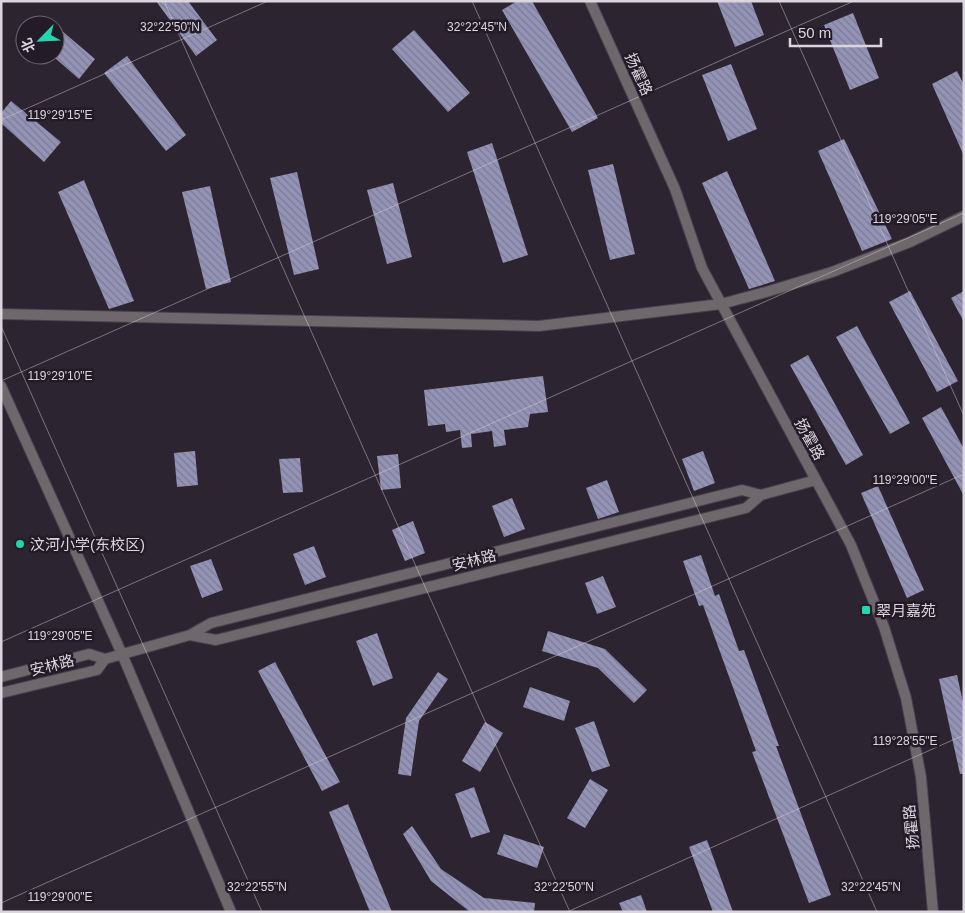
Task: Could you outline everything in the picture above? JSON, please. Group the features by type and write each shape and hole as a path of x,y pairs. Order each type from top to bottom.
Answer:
{"street":[{"name":"扬霍路","path":"590,1 675,189 702,268 851,545 884,627 906,698 920,777 933,912"},
{"path":"1,314 539,326 721,304 832,272 910,242 964,216"},
{"path":"1,386 122,654 231,912"},
{"name":"安林路","path":"1,677 89,654 105,659 190,635 211,623 742,490 761,494 816,480"},
{"name":"安林路","path":"190,635 216,640 746,508 761,494"},
{"path":"450,563 457,580"},
{"name":"安林路","path":"1,694 97,670 105,659"}],"building":[{"path":"156,1 188,1 217,40 196,56"},
{"path":"517,1 532,1 598,118 572,132 502,10"},
{"path":"717,1 751,1 764,35 735,47"},
{"path":"853,13 879,78 850,90 824,25"},
{"path":"414,30 470,93 448,112 392,49"},
{"path":"65,34 95,59 79,79 63,65 65,65"},
{"path":"127,56 186,135 166,151 104,73"},
{"path":"731,64 757,129 728,141 702,75"},
{"path":"957,71 964,85 964,156 932,84"},
{"path":"11,101 61,142 44,162 1,123 1,113"},
{"path":"844,139 892,239 862,251 818,151"},
{"path":"492,143 528,255 503,263 467,152"},
{"path":"613,164 635,254 610,260 588,170"},
{"path":"727,171 775,281 749,289 702,183"},
{"path":"297,172 319,269 294,275 270,178"},
{"path":"84,180 134,301 109,309 58,192"},
{"path":"393,183 412,257 387,264 367,190"},
{"path":"210,186 231,282 206,289 182,192"},
{"path":"910,291 958,381 937,392 889,302"},
{"path":"964,291 964,322 951,298"},
{"path":"857,326 910,423 890,434 836,337"},
{"path":"808,355 863,455 846,465 790,365"},
{"path":"543,376 548,412 530,414 528,427 504,430 506,445 494,447 492,431 471,434 472,447 462,448 460,430 446,432 445,424 428,426 424,390"},
{"path":"941,407 964,449 964,496 922,418"},
{"path":"195,451 198,485 177,487 174,453"},
{"path":"703,451 715,483 694,491 682,459"},
{"path":"398,454 401,488 381,490 377,456"},
{"path":"300,458 303,492 283,493 279,459"},
{"path":"607,480 619,512 598,519 586,488"},
{"path":"878,486 924,590 907,598 861,493"},
{"path":"512,498 525,529 504,537 492,506"},
{"path":"413,521 425,553 405,561 392,530"},
{"path":"314,546 326,577 305,585 293,554"},
{"path":"701,555 715,596 719,594 739,651 744,650 779,746 776,746 831,895 809,903 752,752 756,751 703,605 699,606 683,561"},
{"path":"211,559 223,590 202,598 190,566"},
{"path":"603,576 616,607 597,614 585,583"},
{"path":"548,631 605,649 647,690 634,703 598,668 542,651"},
{"path":"377,633 393,678 373,686 356,641"},
{"path":"275,662 340,782 322,791 258,671"},
{"path":"438,672 448,679 419,721 411,776 398,774 406,718"},
{"path":"957,675 964,707 964,774 960,774 939,679"},
{"path":"530,687 570,701 564,721 523,707"},
{"path":"594,721 610,766 592,772 575,728"},
{"path":"485,722 503,733 480,772 462,761"},
{"path":"590,779 608,790 585,828 567,818"},
{"path":"474,787 490,832 471,838 455,794"},
{"path":"348,804 392,912 370,912 329,812"},
{"path":"412,826 441,869 484,898 535,903 534,912 470,912 431,881 403,834"},
{"path":"504,834 544,847 537,868 497,854"},
{"path":"707,840 733,912 713,912 689,847"},
{"path":"641,895 647,912 623,912 619,903"}],"place":[{"name":"汶河小学(东校区)","path":"20,544"},
{"name":"翠月嘉苑","path":"866,610"}]}
